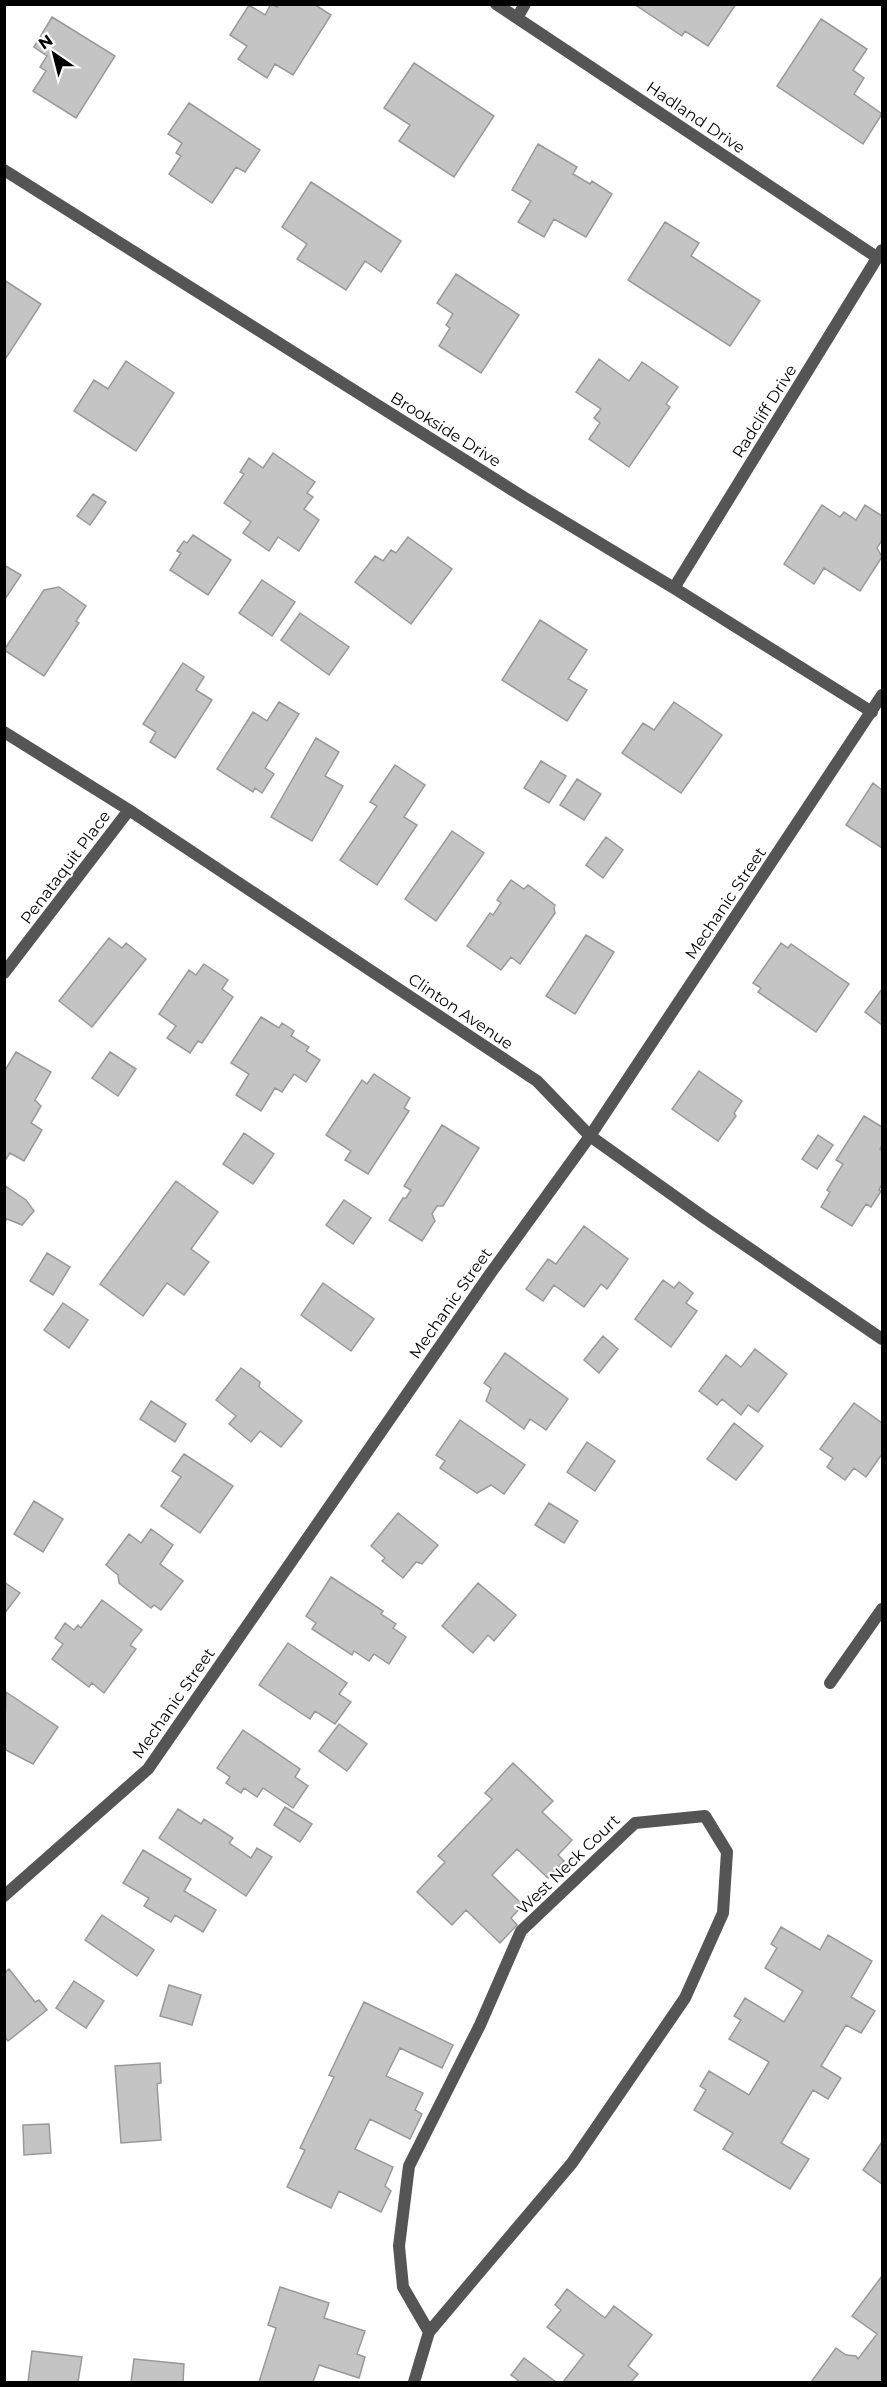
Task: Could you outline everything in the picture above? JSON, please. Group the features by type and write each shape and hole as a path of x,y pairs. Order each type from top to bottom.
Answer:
{"street":[{"name":"Hadland Drive","path":"495,4 880,254"},
{"path":"517,18 525,4"},
{"name":"Brookside Drive","path":"4,170 525,498 872,712"},
{"name":"Radcliff Drive","path":"674,588 880,254"},
{"name":"Mechanic Street","path":"4,1896 148,1769 490,1274 590,1136 882,695"},
{"name":"Clinton Avenue","path":"4,732 129,810 537,1081 590,1136 882,1339"},
{"name":"Penataquit Place","path":"4,973 129,810"},
{"path":"830,1683 882,1609"},
{"name":"West Neck Court","path":"414,2382 429,2332 572,2163 685,1998 723,1913 727,1852 705,1816 634,1823 521,1931 480,2025 410,2166 399,2246 404,2287 429,2332"}],"building":[{"path":"271,4 277,7 279,4 314,4 331,15 293,75 275,64 267,78 238,59 247,46 230,35 249,5 265,15"},
{"path":"634,4 736,4 708,46 685,31 682,36"},
{"path":"52,17 115,56 76,118 33,91 46,71 40,67 47,56 34,47"},
{"path":"821,19 867,49 853,70 864,78 854,94 882,114 863,144 777,86"},
{"path":"414,63 494,116 454,177 399,141 410,125 384,108"},
{"path":"189,103 260,150 245,172 236,167 212,203 169,174 181,156 176,153 182,143 168,134"},
{"path":"538,144 577,167 573,174 590,184 592,181 612,194 586,237 554,219 544,237 518,222 531,201 512,190"},
{"path":"311,182 401,241 381,272 365,261 346,290 297,259 307,244 282,227"},
{"path":"665,222 699,243 691,256 760,301 730,346 628,280"},
{"path":"456,274 519,315 481,373 439,346 450,328 446,325 453,314 437,303"},
{"path":"4,280 41,304 4,361"},
{"path":"599,359 629,381 642,362 678,387 666,404 670,407 629,467 589,439 600,423 594,418 601,409 576,392"},
{"path":"126,361 174,393 136,451 74,411 94,380 108,389"},
{"path":"273,453 315,482 307,493 313,497 304,509 319,520 299,551 278,537 269,551 243,533 251,522 224,503 244,474 240,472 249,458 263,468"},
{"path":"93,494 106,502 90,525 77,516"},
{"path":"822,505 840,517 844,512 856,520 865,505 882,516 882,540 877,548 882,557 860,591 824,568 814,584 784,564"},
{"path":"193,535 231,560 208,595 170,570 181,553 177,551 184,541 187,543"},
{"path":"408,537 452,569 411,624 355,582 375,556 383,561 391,550 396,553"},
{"path":"4,565 21,575 5,599 4,598"},
{"path":"262,580 295,602 272,636 239,613"},
{"path":"59,587 86,606 76,621 79,623 44,676 4,650 44,590"},
{"path":"300,613 349,647 329,675 281,640"},
{"path":"540,620 587,650 568,679 587,690 567,721 502,680"},
{"path":"183,663 204,677 196,690 212,700 175,758 150,742 156,732 143,724"},
{"path":"279,702 299,714 265,768 274,774 262,793 255,788 253,792 217,769 253,712 267,721"},
{"path":"674,702 722,735 681,793 622,753 643,723 654,730"},
{"path":"316,738 339,752 325,776 343,786 312,841 271,817"},
{"path":"541,761 566,776 549,803 524,788"},
{"path":"395,765 425,785 404,817 417,825 377,885 340,860 377,806 370,802"},
{"path":"577,779 601,794 584,820 560,805"},
{"path":"873,783 882,790 882,848 846,825"},
{"path":"452,831 484,853 436,921 405,899"},
{"path":"606,837 623,850 603,878 586,865"},
{"path":"511,880 524,889 528,885 555,905 555,913 520,964 511,957 501,970 467,946 490,913 493,915 501,903 497,900"},
{"path":"586,935 614,952 575,1014 546,996"},
{"path":"109,938 122,948 126,943 146,959 92,1027 59,1001"},
{"path":"781,943 788,948 791,944 849,984 816,1032 758,992 761,988 753,983"},
{"path":"204,964 228,980 222,989 233,997 202,1043 198,1041 190,1053 167,1038 176,1026 159,1014 189,970 196,975"},
{"path":"882,989 882,1025 865,1012"},
{"path":"261,1017 279,1028 282,1023 294,1031 291,1036 309,1047 306,1051 320,1060 306,1082 294,1074 282,1092 275,1088 261,1111 236,1095 249,1074 231,1063"},
{"path":"16,1052 51,1072 35,1100 41,1106 31,1123 42,1130 24,1161 10,1153 4,1162 4,1072"},
{"path":"110,1052 136,1069 118,1096 92,1078"},
{"path":"699,1071 742,1101 734,1113 736,1116 718,1141 672,1109"},
{"path":"374,1074 410,1098 404,1108 409,1111 368,1174 345,1160 351,1151 326,1135 362,1080 367,1084"},
{"path":"864,1116 882,1127 880,1149 882,1151 882,1184 879,1190 881,1191 871,1207 866,1204 852,1226 821,1207 830,1192 827,1190 843,1164 836,1160"},
{"path":"442,1125 479,1148 443,1206 437,1206 432,1214 435,1221 422,1241 389,1220 411,1190 404,1186"},
{"path":"244,1133 274,1154 253,1184 223,1164"},
{"path":"818,1135 833,1145 817,1169 802,1159"},
{"path":"176,1181 218,1212 191,1249 209,1262 184,1295 167,1283 143,1316 100,1284"},
{"path":"4,1185 26,1200 34,1211 22,1225 7,1219 4,1222"},
{"path":"344,1200 371,1218 353,1244 326,1225"},
{"path":"584,1226 628,1259 607,1289 601,1284 584,1307 554,1285 543,1301 526,1289 548,1259 556,1264"},
{"path":"47,1253 70,1267 53,1295 30,1281"},
{"path":"663,1280 674,1288 679,1282 693,1293 686,1303 697,1311 671,1347 635,1319"},
{"path":"323,1283 374,1319 351,1351 301,1315"},
{"path":"63,1303 88,1320 69,1348 44,1330"},
{"path":"603,1336 618,1349 599,1373 584,1360"},
{"path":"755,1349 787,1374 758,1412 748,1405 741,1415 722,1399 717,1405 699,1391 726,1355 741,1367"},
{"path":"505,1353 568,1399 546,1430 530,1419 524,1429 486,1401 491,1388 484,1383"},
{"path":"241,1368 260,1382 259,1387 302,1421 281,1447 260,1431 251,1442 229,1424 236,1416 216,1400"},
{"path":"151,1401 186,1424 175,1442 140,1419"},
{"path":"854,1403 882,1423 882,1454 866,1477 854,1468 845,1480 827,1467 833,1458 820,1449"},
{"path":"460,1420 525,1465 504,1494 491,1485 477,1493 440,1468 445,1461 436,1455"},
{"path":"734,1423 763,1446 736,1480 707,1459"},
{"path":"587,1442 615,1461 595,1491 567,1472"},
{"path":"184,1454 233,1486 200,1533 161,1506 181,1477 172,1471"},
{"path":"34,1501 63,1519 43,1552 14,1534"},
{"path":"549,1503 578,1521 564,1543 535,1525"},
{"path":"398,1513 438,1545 422,1564 416,1562 403,1578 382,1561 385,1558 371,1546"},
{"path":"151,1529 173,1545 160,1564 183,1581 161,1610 154,1605 151,1608 119,1583 118,1575 106,1565 129,1534 141,1543"},
{"path":"331,1577 383,1611 381,1614 396,1624 393,1628 406,1637 389,1664 374,1654 369,1661 354,1651 352,1655 312,1629 316,1623 306,1616"},
{"path":"4,1582 20,1593 4,1614"},
{"path":"478,1583 516,1615 494,1641 488,1635 473,1653 442,1626"},
{"path":"102,1600 142,1630 130,1645 136,1649 104,1693 92,1683 89,1687 52,1659 63,1644 55,1638 65,1623 74,1630 78,1625 81,1628"},
{"path":"288,1643 347,1683 339,1694 351,1702 335,1724 315,1711 310,1719 259,1685"},
{"path":"6,1692 58,1727 33,1764 4,1749"},
{"path":"339,1724 367,1744 347,1771 319,1751"},
{"path":"243,1730 300,1769 295,1777 308,1786 293,1808 263,1788 257,1797 244,1788 241,1793 226,1783 230,1777 217,1768"},
{"path":"513,1763 553,1801 542,1812 572,1840 558,1855 564,1861 548,1878 517,1849 492,1875 523,1905 511,1918 517,1925 500,1943 466,1910 452,1925 417,1892 445,1862 438,1856 492,1799 485,1793"},
{"path":"285,1807 312,1824 300,1842 274,1825"},
{"path":"178,1809 201,1824 204,1819 233,1838 229,1843 251,1858 257,1848 272,1857 246,1896 159,1838"},
{"path":"143,1850 191,1879 184,1891 216,1910 203,1932 175,1915 171,1922 144,1906 149,1898 123,1883"},
{"path":"102,1915 154,1950 137,1976 85,1940"},
{"path":"781,1927 820,1950 828,1935 872,1961 851,1997 875,2011 861,2033 846,2025 821,2066 841,2078 828,2099 813,2090 781,2143 809,2159 790,2189 723,2149 733,2133 694,2110 706,2090 700,2086 709,2071 749,2095 769,2062 729,2039 741,2020 734,2016 745,1998 784,2022 803,1991 765,1968 777,1948 771,1944"},
{"path":"9,1969 35,2002 39,2000 47,2010 8,2041 4,2036 4,1973"},
{"path":"74,1981 104,2001 86,2028 56,2008"},
{"path":"169,1985 201,1995 192,2025 160,2016"},
{"path":"364,2002 453,2045 442,2068 400,2048 386,2076 423,2093 415,2110 422,2114 410,2139 370,2119 355,2149 393,2167 385,2186 391,2191 381,2212 339,2191 331,2208 287,2187 305,2150 300,2148 334,2077 329,2075"},
{"path":"160,2063 161,2083 157,2084 161,2140 121,2143 115,2066"},
{"path":"49,2124 51,2153 24,2155 23,2125"},
{"path":"882,2142 882,2184 863,2170"},
{"path":"882,2276 882,2382 811,2382 836,2348 858,2359 877,2334 852,2316"},
{"path":"280,2287 329,2303 324,2318 365,2331 357,2354 365,2357 359,2378 319,2365 313,2382 259,2382 276,2328 268,2325"},
{"path":"567,2289 605,2318 614,2306 652,2335 628,2366 638,2374 631,2382 563,2382 584,2355 547,2327 561,2310 555,2305"},
{"path":"32,2351 82,2357 78,2382 28,2382"},
{"path":"524,2358 556,2382 516,2382 518,2380 511,2375"},
{"path":"134,2359 184,2364 183,2382 131,2382"}]}
